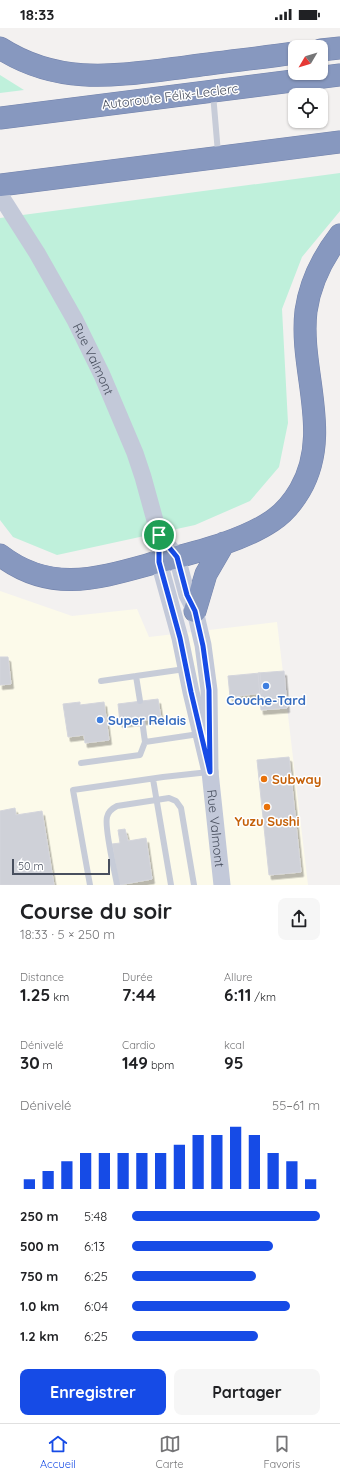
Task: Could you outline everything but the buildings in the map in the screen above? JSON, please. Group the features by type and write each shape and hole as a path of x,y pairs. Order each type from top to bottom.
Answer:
{"highway":[{"path":"0,48 38,67 62,73 88,76 129,74 288,54"},
{"path":"328,49 340,48"},
{"name":"Autoroute Félix-Leclerc","path":"0,118 340,75"},
{"path":"0,185 340,142"},
{"path":"0,555 26,571 40,576 59,580 88,579 124,571 224,543 260,528 285,511 306,479 313,454 315,430 305,338 306,311 317,271 340,235"},
{"path":"195,611 206,574 224,543"}],"street":[{"name":"Rue Valmont","path":"0,195 28,238 66,302 102,375 139,465 159,535 168,559 195,611 203,646 209,690 205,733"},
{"name":"Rue Valmont","path":"168,559 186,668 205,733 222,885"}],"lane":[{"path":"213,91 218,157"},
{"path":"101,681 186,668"},
{"path":"136,676 140,701"},
{"path":"81,763 140,755 145,742 142,720"},
{"path":"145,742 205,733"},
{"path":"90,885 73,790 210,772"},
{"path":"153,779 171,885"},
{"path":"117,885 107,825 108,814 117,806 172,799 181,808 194,885"}],"shaded area":[{"path":"0,591 72,616 137,609 149,637 277,622 308,885 0,885"}],"green space":[{"path":"0,75 24,90 0,93"},
{"path":"340,173 340,211 302,257 282,309 288,423 279,467 250,501 195,525 57,555 13,537 0,520 0,218"}],"place":[{"name":"Couche-Tard","path":"266,686"},
{"name":"Super Relais","path":"100,720"},
{"name":"Subway","path":"264,779"},
{"name":"Yuzu Sushi","path":"267,807"}],"route":[{"path":"159,535 177,557 187,595 195,611 203,646 209,690 210,772 200,734 180,638 159,562 159,535"}]}
